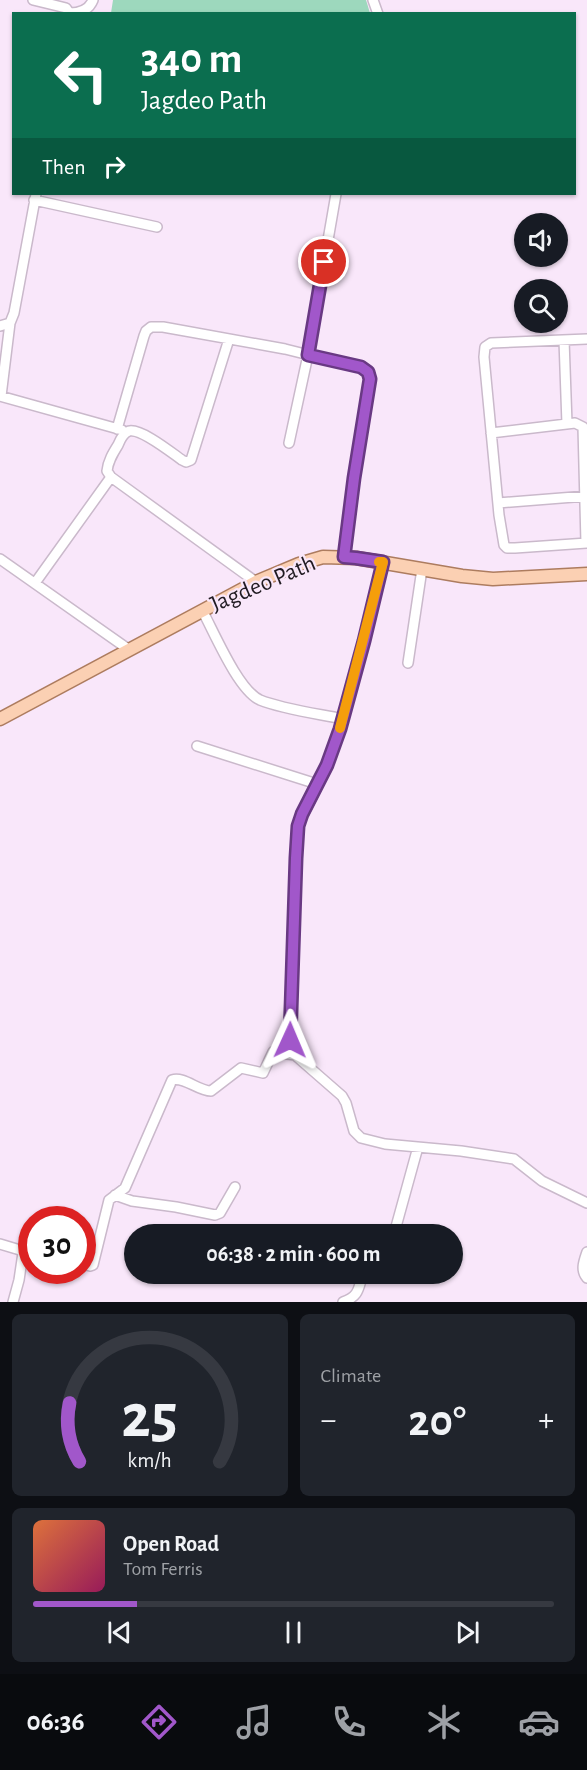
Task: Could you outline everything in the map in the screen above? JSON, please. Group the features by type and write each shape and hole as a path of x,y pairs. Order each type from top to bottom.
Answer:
{"main road":[{"name":"Jagdeo Path","path":"0,719 256,582 307,561 323,557 356,558 493,579 587,574"}],"street":[{"path":"33,0 71,10 88,8 93,0"},
{"path":"289,443 308,355 336,195"},
{"path":"157,227 35,197 14,313 5,324 0,396 127,432 139,432 186,462 191,460 229,339"},
{"path":"117,429 144,336 149,328 154,326 229,339 361,367 369,375 369,383 344,557"},
{"path":"491,433 567,424 578,424 583,429 586,543 507,548 503,541 498,503 491,433 484,357 488,344 496,342 587,339"},
{"path":"564,340 567,424"},
{"path":"127,432 121,438 109,462 107,471 111,477 256,582"},
{"path":"35,583 111,477"},
{"path":"498,503 586,496"},
{"path":"0,559 128,649"},
{"path":"383,562 334,748 298,826 290,1040 292,1049 295,1055 342,1096 357,1135 379,1143 514,1159 542,1182 587,1203"},
{"path":"408,663 422,569"},
{"path":"202,610 250,693 272,704 343,719"},
{"path":"197,746 317,784"},
{"path":"96,1253 109,1200 125,1188 173,1079 180,1079 206,1091 211,1091 241,1068 262,1073 273,1052 295,1055"},
{"path":"397,1224 418,1147"},
{"path":"115,1195 132,1201 215,1215 220,1213 235,1187"},
{"path":"0,1244 18,1249"},
{"path":"587,1252 583,1267 587,1278"},
{"path":"13,1302 18,1282"},
{"path":"343,1302 356,1295 360,1284"}],"green space":[{"path":"113,0 366,0 370,12 111,12"}],"slow traffic":[{"path":"340,728 383,562 379,562"}],"route":[{"path":"290,1040 298,826 334,748 383,562 344,557 370,379 368,372 361,367 308,355 324,262"}]}
